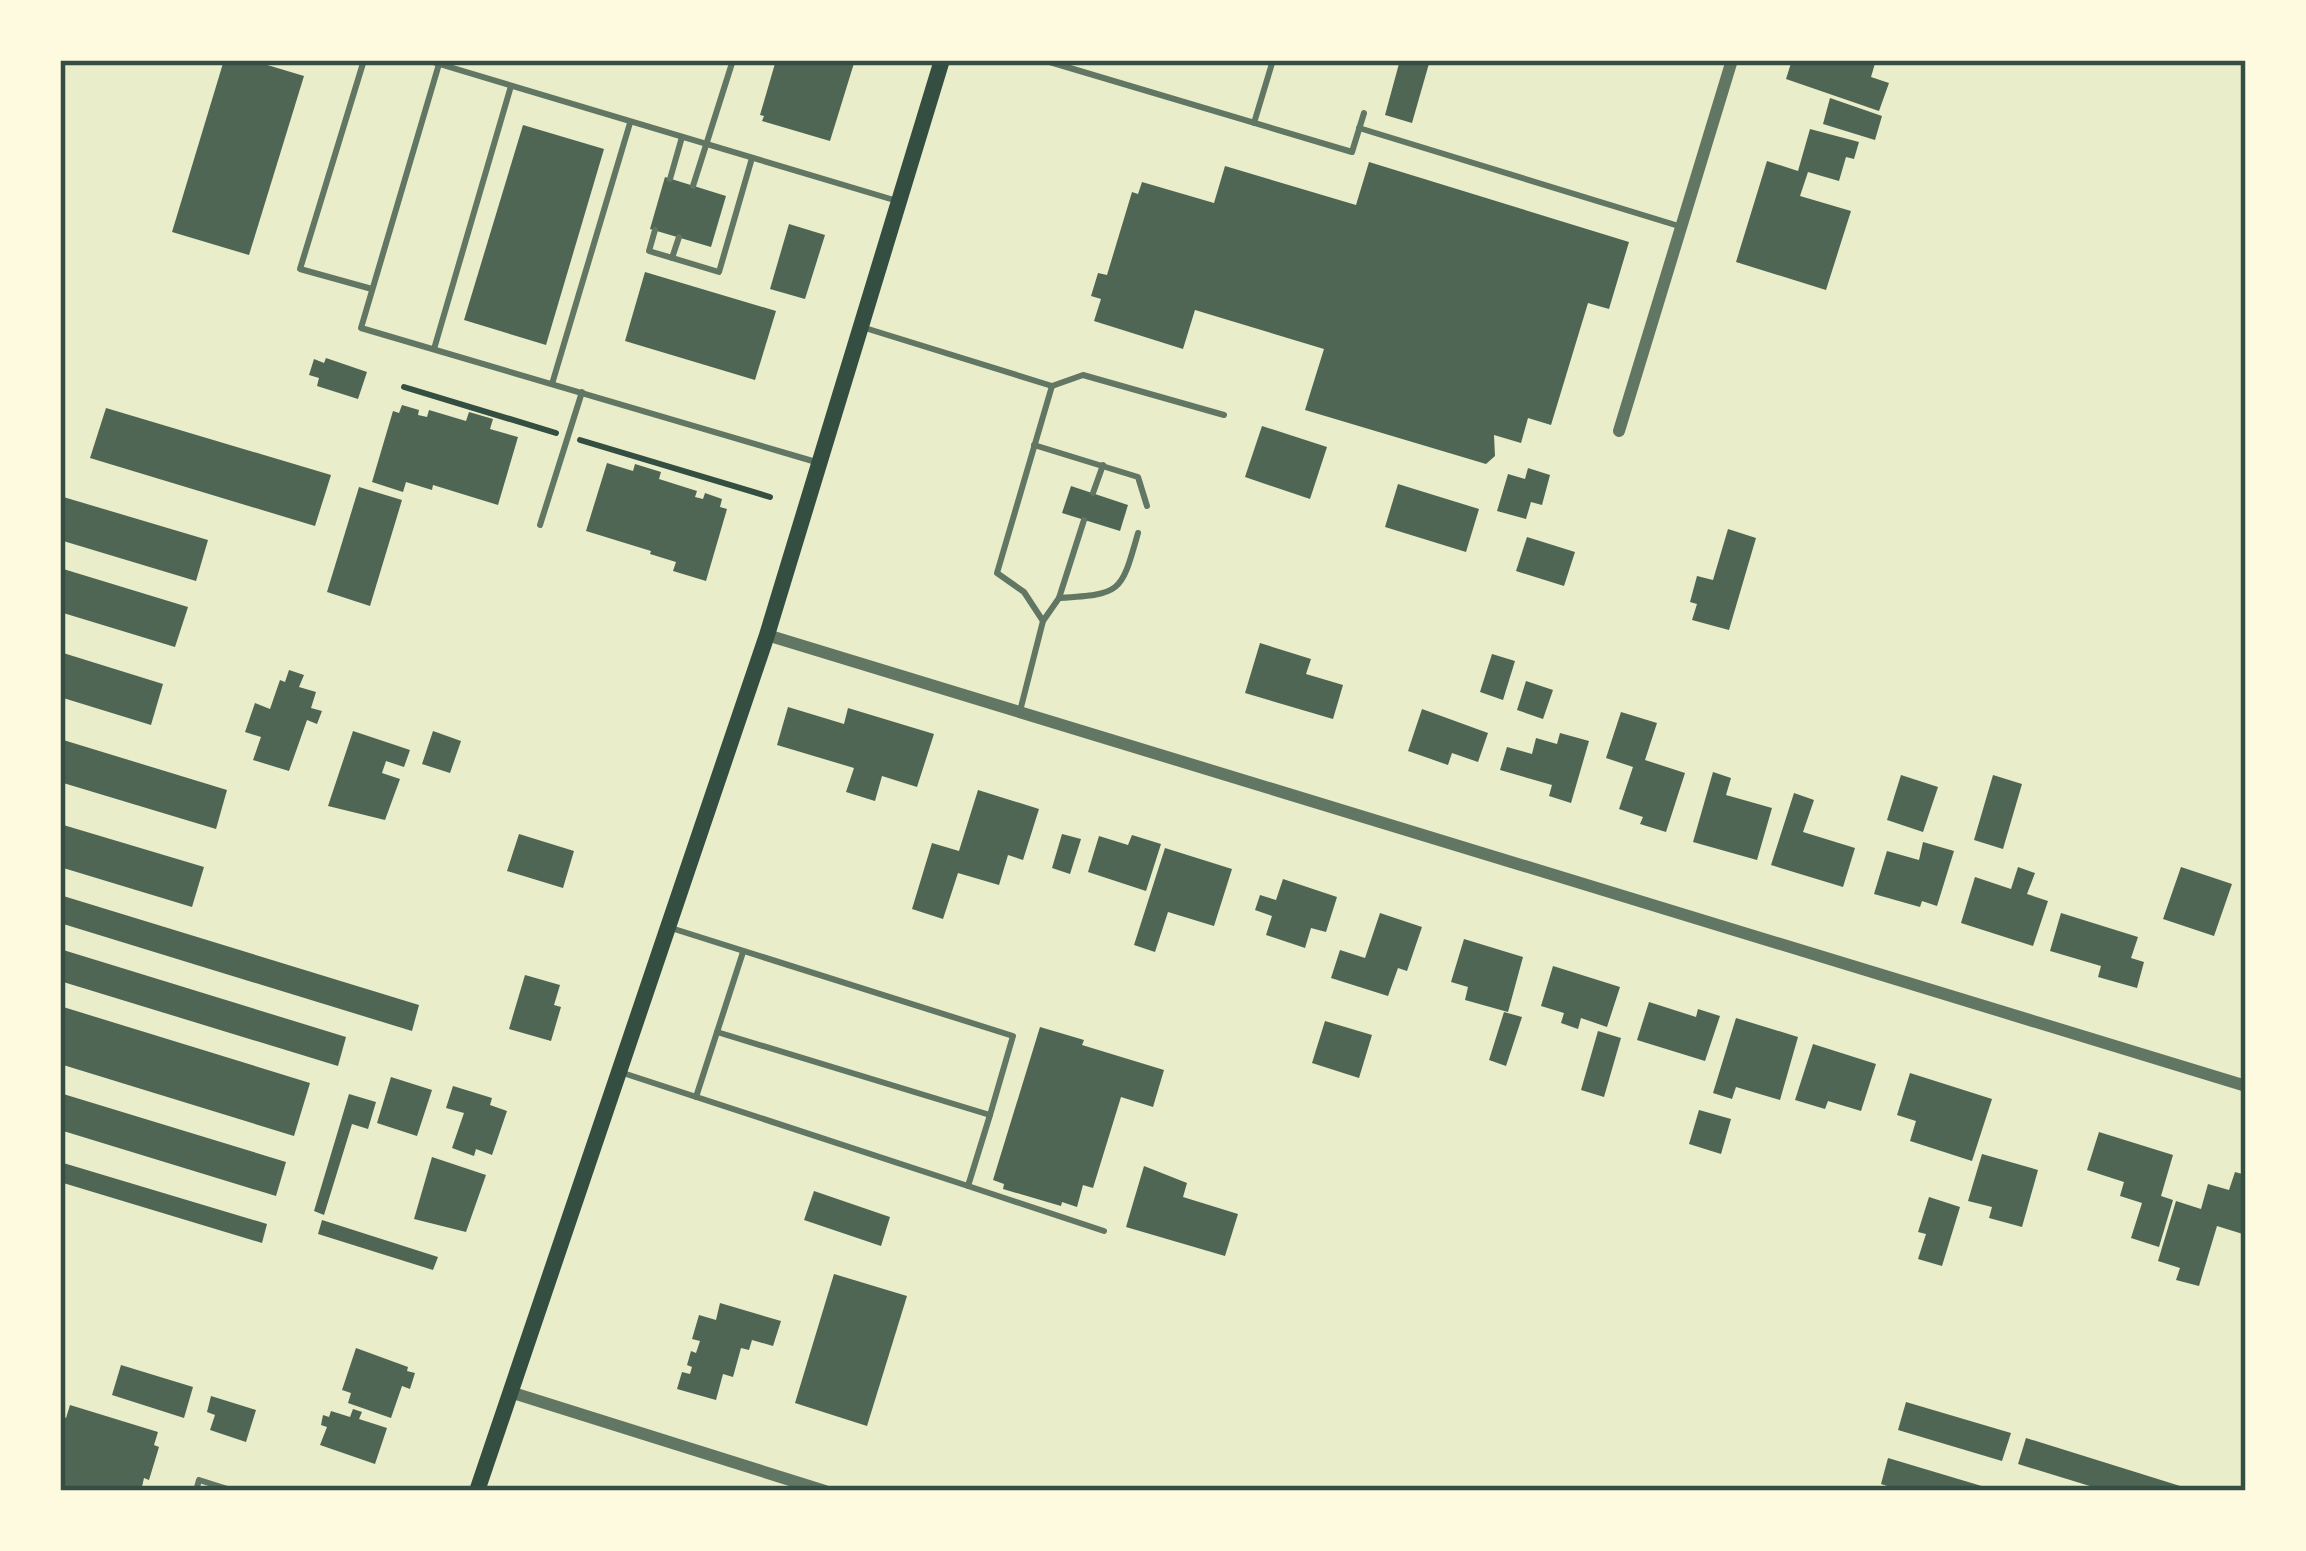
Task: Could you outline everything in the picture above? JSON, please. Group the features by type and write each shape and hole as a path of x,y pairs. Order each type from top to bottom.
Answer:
{"main road":[{"path":"477,1491 767,635 942,60"}],"street":[{"path":"1619,431 1732,60"},
{"path":"767,635 2246,1086"},
{"path":"510,1393 825,1491"}],"lane":[{"path":"364,60 301,268 372,290"},
{"path":"426,60 899,202"},
{"path":"693,186 733,60"},
{"path":"1043,60 1352,152 1364,113"},
{"path":"1254,123 1273,60"},
{"path":"439,64 361,328 820,463"},
{"path":"434,349 511,86"},
{"path":"552,384 630,121"},
{"path":"1360,128 1682,227"},
{"path":"670,179 682,137"},
{"path":"655,230 649,251 719,272 752,158"},
{"path":"672,258 679,237"},
{"path":"861,327 1052,386 1084,375 1224,416"},
{"path":"1043,621 1024,592 997,573 1052,386"},
{"path":"540,525 582,392"},
{"path":"1034,445 1138,477 1147,506"},
{"path":"1093,494 1103,465"},
{"path":"1020,712 1043,621 1059,598 1084,520"},
{"path":"1059,598 1106,595 1125,578 1138,533"},
{"path":"668,927 1013,1036 968,1186"},
{"path":"696,1097 743,951"},
{"path":"717,1032 990,1115"},
{"path":"619,1072 1104,1231"},
{"path":"196,1491 200,1480 234,1491"}],"building":[{"path":"224,60 251,60 304,76 249,255 172,232"},
{"path":"776,60 855,60 830,141 762,121"},
{"path":"1400,60 1430,60 1412,123 1385,115"},
{"path":"1792,60 1876,60 1871,77 1889,83 1879,111 1786,79"},
{"path":"1830,98 1882,116 1875,140 1823,124"},
{"path":"523,125 604,149 546,345 464,320"},
{"path":"1810,129 1859,142 1854,159 1846,157 1839,181 1808,172 1800,196 1851,211 1826,290 1736,262 1767,161 1798,171"},
{"path":"1369,162 1629,242 1609,309 1588,303 1551,425 1528,418 1521,443 1494,435 1495,456 1486,464 1305,410 1324,349 1195,310 1183,349 1094,321 1101,299 1091,296 1098,273 1107,275 1132,192 1138,194 1142,182 1214,203 1225,166 1356,205"},
{"path":"665,177 726,196 711,247 650,229"},
{"path":"789,224 825,235 805,299 770,289"},
{"path":"645,272 776,311 755,380 625,341"},
{"path":"326,358 367,372 358,399 317,386 319,378 309,375 314,359 324,363"},
{"path":"402,405 427,417 429,410 466,421 469,412 493,419 490,429 518,437 498,505 433,485 432,490 406,482 403,492 372,482 393,411 399,413"},
{"path":"106,408 331,475 315,526 90,458"},
{"path":"1262,426 1327,447 1310,499 1245,477"},
{"path":"607,463 633,471 635,464 661,472 659,479 697,491 695,497 703,499 705,493 722,499 720,507 727,509 706,581 673,571 676,562 651,551 586,531"},
{"path":"1528,468 1550,475 1542,505 1531,502 1526,519 1497,511 1508,474 1525,479"},
{"path":"1398,484 1479,509 1466,552 1385,527"},
{"path":"1071,486 1128,505 1120,531 1062,513"},
{"path":"359,487 402,500 370,606 327,592"},
{"path":"60,496 208,540 196,581 60,540"},
{"path":"1728,529 1756,538 1729,630 1692,620 1697,604 1690,602 1697,576 1713,580"},
{"path":"1527,537 1575,552 1564,586 1516,571"},
{"path":"60,568 188,607 175,647 60,612"},
{"path":"1260,643 1311,659 1306,674 1343,685 1333,719 1245,693"},
{"path":"60,652 163,684 151,725 60,697"},
{"path":"1492,654 1515,661 1503,700 1480,692"},
{"path":"289,670 304,675 299,687 316,692 311,708 322,711 317,724 307,720 289,771 253,760 261,737 245,732 255,703 270,709 280,680 285,682"},
{"path":"1526,681 1553,690 1543,719 1517,710"},
{"path":"788,707 844,724 848,708 934,734 917,787 882,776 875,801 846,792 854,768 777,745"},
{"path":"1422,709 1488,733 1478,762 1452,753 1448,765 1408,751"},
{"path":"1621,712 1657,723 1645,760 1685,773 1666,832 1640,824 1643,817 1619,809 1633,767 1606,758"},
{"path":"353,731 410,750 404,767 386,761 382,773 400,779 385,820 328,806"},
{"path":"433,731 461,741 450,773 422,764"},
{"path":"1560,733 1589,741 1571,803 1549,796 1552,785 1500,770 1507,747 1532,754 1536,738 1557,744"},
{"path":"60,739 227,790 216,829 60,782"},
{"path":"1713,772 1731,778 1726,795 1772,808 1757,860 1693,842"},
{"path":"1901,775 1938,787 1923,832 1887,820"},
{"path":"1993,775 2022,784 2003,849 1974,840"},
{"path":"978,790 1039,809 1023,860 1008,855 999,885 958,873 943,919 912,909 932,843 959,851"},
{"path":"1794,793 1814,800 1803,832 1855,848 1843,887 1771,865"},
{"path":"60,824 204,867 192,907 60,867"},
{"path":"519,834 574,851 563,888 507,871"},
{"path":"1062,834 1081,839 1070,874 1052,868"},
{"path":"1132,835 1161,844 1146,891 1088,872 1099,836 1128,845"},
{"path":"1923,842 1954,851 1937,906 1922,901 1920,907 1874,894 1887,851 1919,860"},
{"path":"1165,848 1232,869 1214,926 1168,912 1155,952 1134,945"},
{"path":"2018,867 2035,873 2027,894 2048,901 2033,946 1961,923 1975,877 2011,889"},
{"path":"2181,867 2232,884 2214,936 2163,919"},
{"path":"1283,879 1337,897 1326,932 1311,928 1305,948 1266,935 1272,916 1255,910 1260,895 1276,900"},
{"path":"60,895 419,1005 412,1031 60,923"},
{"path":"1380,913 1422,927 1407,971 1398,968 1388,996 1331,978 1340,950 1365,958"},
{"path":"2061,913 2138,937 2131,958 2144,962 2137,988 2098,977 2101,966 2050,951"},
{"path":"1464,939 1523,957 1508,1012 1465,1000 1468,987 1451,982"},
{"path":"60,949 346,1037 338,1066 60,981"},
{"path":"1553,966 1620,987 1607,1027 1581,1018 1578,1029 1561,1023 1564,1013 1541,1006"},
{"path":"525,975 560,985 554,1005 561,1007 551,1041 509,1029"},
{"path":"1649,1002 1696,1017 1698,1009 1720,1016 1705,1061 1637,1040"},
{"path":"60,1006 310,1083 294,1136 60,1064"},
{"path":"1504,1012 1522,1017 1506,1066 1489,1060"},
{"path":"1736,1018 1798,1037 1780,1100 1736,1087 1732,1099 1713,1093"},
{"path":"1325,1021 1372,1035 1359,1078 1312,1063"},
{"path":"1040,1027 1164,1070 1153,1107 1121,1097 1093,1188 1083,1185 1077,1207 1003,1189 1004,1184 993,1180"},
{"path":"1598,1031 1621,1038 1604,1097 1581,1090"},
{"path":"1813,1044 1876,1064 1861,1111 1828,1101 1825,1109 1795,1100"},
{"path":"1910,1073 1992,1099 1972,1161 1910,1141 1916,1121 1897,1115"},
{"path":"391,1077 432,1090 417,1136 377,1123"},
{"path":"453,1086 492,1098 490,1105 507,1111 492,1155 476,1149 474,1156 452,1148 464,1113 446,1108"},
{"path":"60,1093 286,1162 276,1196 60,1130"},
{"path":"349,1094 376,1102 368,1129 352,1124 324,1215 314,1211"},
{"path":"1699,1110 1731,1119 1721,1154 1689,1144"},
{"path":"2099,1132 2173,1155 2161,1196 2173,1200 2159,1247 2131,1238 2142,1203 2120,1196 2124,1182 2087,1170"},
{"path":"1982,1154 2038,1170 2022,1227 1989,1218 1992,1207 1968,1201"},
{"path":"432,1157 486,1175 466,1232 414,1219"},
{"path":"60,1162 267,1224 262,1243 60,1182"},
{"path":"1144,1166 1187,1183 1183,1197 1238,1214 1225,1256 1126,1227"},
{"path":"2235,1172 2246,1175 2246,1235 2217,1226 2199,1286 2176,1280 2180,1268 2158,1261 2176,1201 2201,1209 2208,1184 2229,1190"},
{"path":"814,1191 890,1217 881,1246 804,1220"},
{"path":"1929,1197 1960,1207 1942,1266 1918,1259 1926,1234 1918,1232"},
{"path":"322,1220 438,1257 433,1270 318,1234"},
{"path":"834,1274 907,1296 867,1426 795,1403"},
{"path":"720,1303 781,1321 773,1346 752,1340 749,1350 741,1348 733,1377 723,1374 716,1400 677,1389 682,1372 690,1374 691,1351 696,1353 700,1341 692,1339 699,1315 716,1320"},
{"path":"356,1348 415,1373 410,1389 402,1386 391,1418 348,1403 351,1393 342,1390"},
{"path":"121,1365 193,1387 184,1418 112,1395"},
{"path":"211,1396 256,1410 246,1442 210,1430 215,1415 207,1412"},
{"path":"1906,1402 2011,1433 2002,1461 1898,1430"},
{"path":"70,1405 158,1432 154,1445 159,1447 141,1491 60,1491 60,1421"},
{"path":"353,1409 362,1412 359,1419 387,1428 375,1464 320,1445 327,1427 321,1425 323,1415 329,1417 331,1411 350,1417"},
{"path":"2026,1438 2193,1491 2106,1491 2018,1464"},
{"path":"1888,1458 1995,1491 1903,1491 1881,1484"}]}
